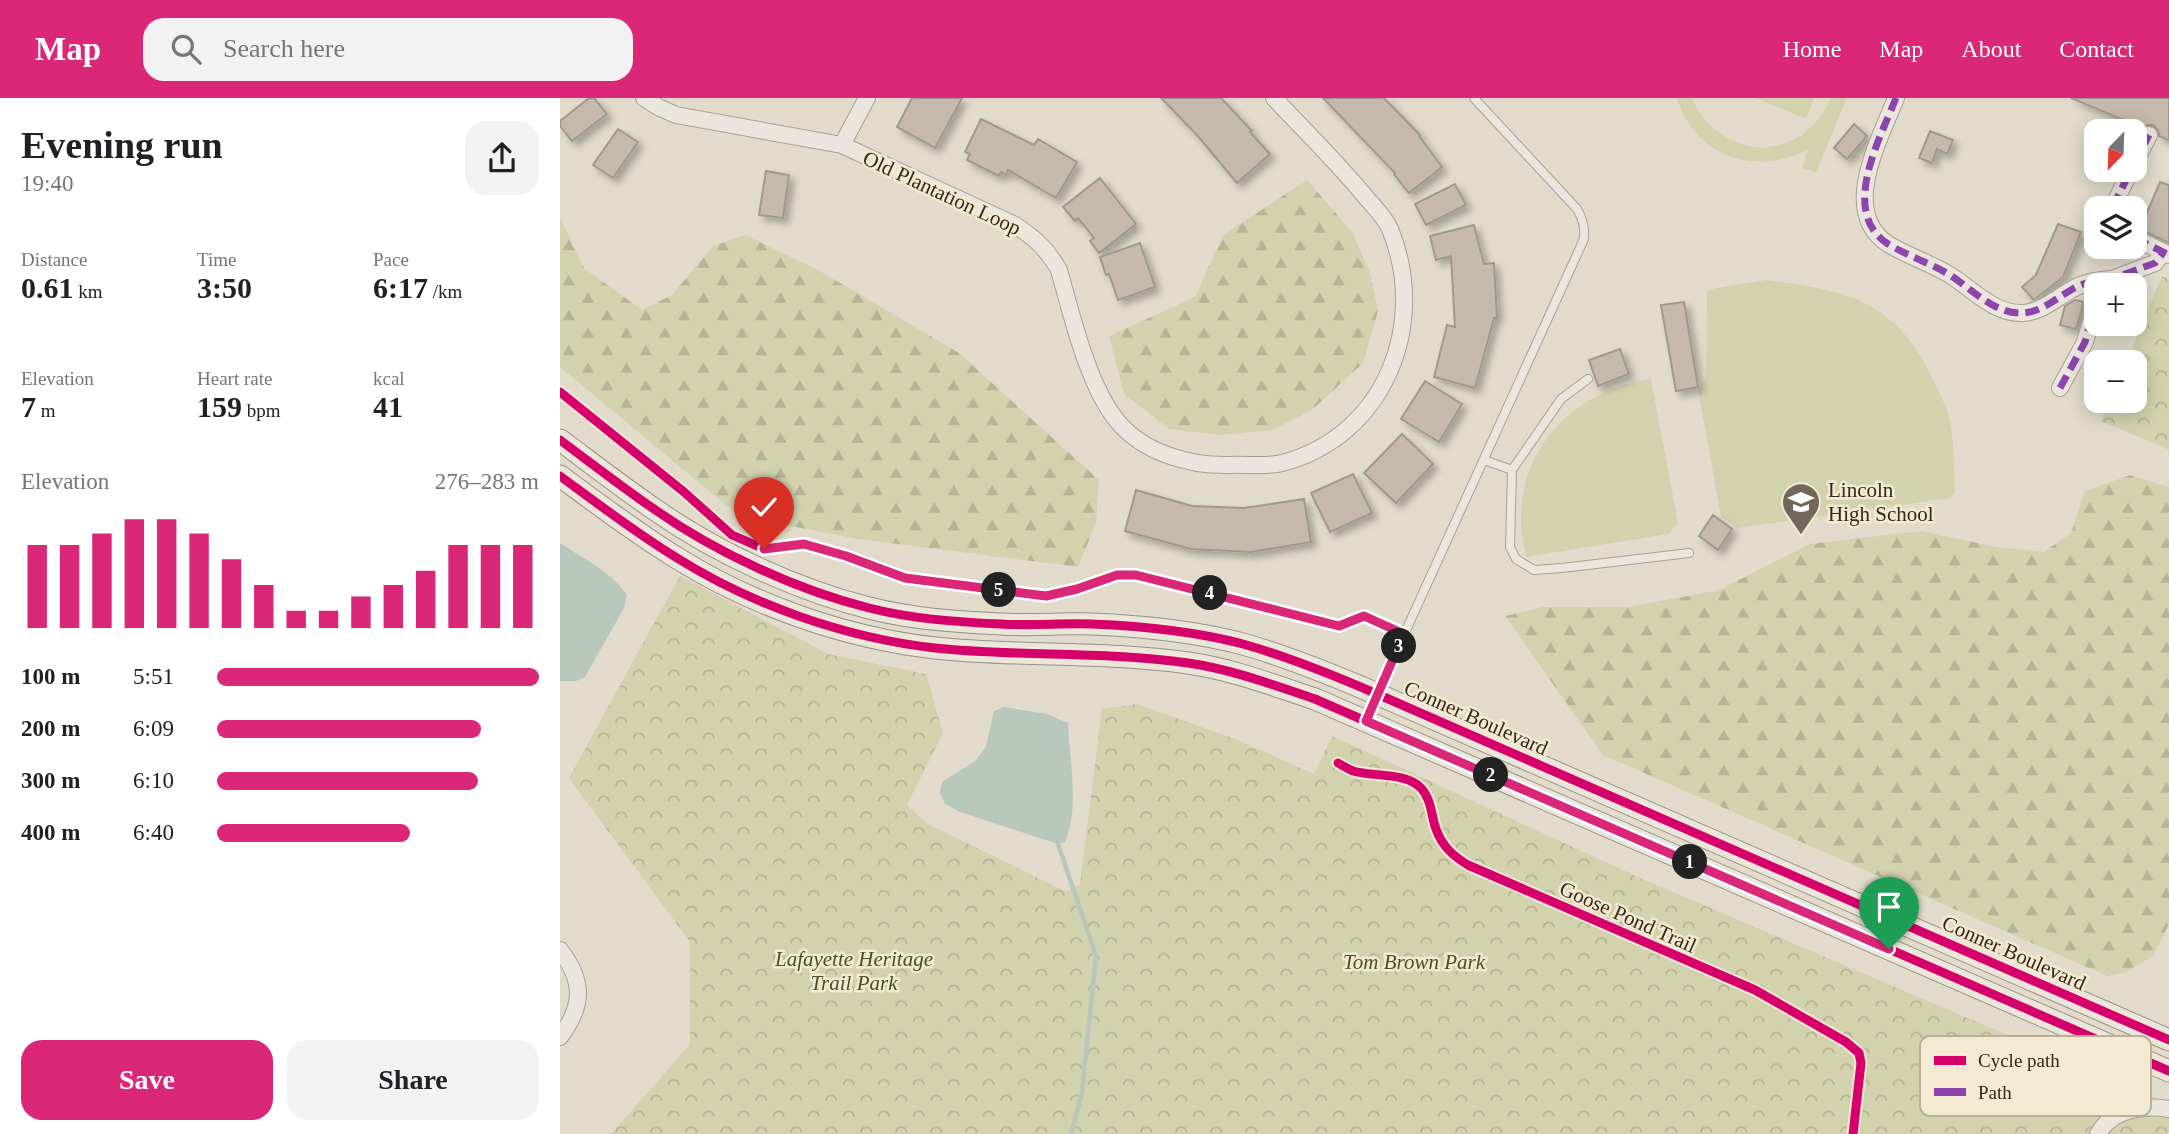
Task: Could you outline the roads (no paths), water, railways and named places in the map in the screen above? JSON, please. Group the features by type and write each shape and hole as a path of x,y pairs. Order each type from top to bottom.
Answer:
{"main road":[{"name":"Conner Boulevard","path":"560,440 654,510 697,537 745,562 797,584 869,608 927,618 1001,624 1090,624 1192,633 1287,658 1320,669 2169,1040"},
{"path":"560,476 636,532 680,560 784,612 850,632 932,648 1007,654 1088,653 1189,663 1248,676 1315,699 2089,1036"},
{"path":"1366,721 1377,694"},
{"path":"2151,1063 2169,1071"}],"street":[{"name":"Old Plantation Loop","path":"644,98 676,115 842,145 1015,225 1036,238 1059,270 1097,390 1120,424 1138,440 1162,452 1191,463 1213,465 1279,464 1310,453 1337,437 1364,412 1384,384 1402,336 1404,283 1389,227 1357,186 1274,98"},
{"name":"Old Plantation Loop","path":"842,145 867,98"},
{"path":"1896,98 1870,164 1865,185 1869,224 1888,243 1944,271 1971,291 2009,312 2033,312 2084,284"},
{"path":"2147,139 2149,135"},
{"path":"2131,273 2155,263 2166,254 2147,244"},
{"path":"2060,388 2087,336"},
{"path":"560,950 576,975 578,996 573,1020 560,1037"},
{"path":"2151,1107 2169,1109"},
{"path":"2098,1134 2105,1122 2116,1116"}],"lane":[{"path":"1377,694 1584,239 1583,219 1577,209 1474,98"},
{"path":"1588,379 1561,399 1512,470 1510,547 1516,559 1534,570 1689,553"},
{"path":"1484,460 1512,470"}],"waterway":[{"path":"1058,844 1096,956 1082,1093 1071,1134"}],"place":[{"name":"Lincoln High School","path":"1801,536"}],"park label":[{"name":"Tom Brown Park","path":"1414,962"},
{"name":"Lafayette Heritage Trail Park","path":"854,971"}]}
